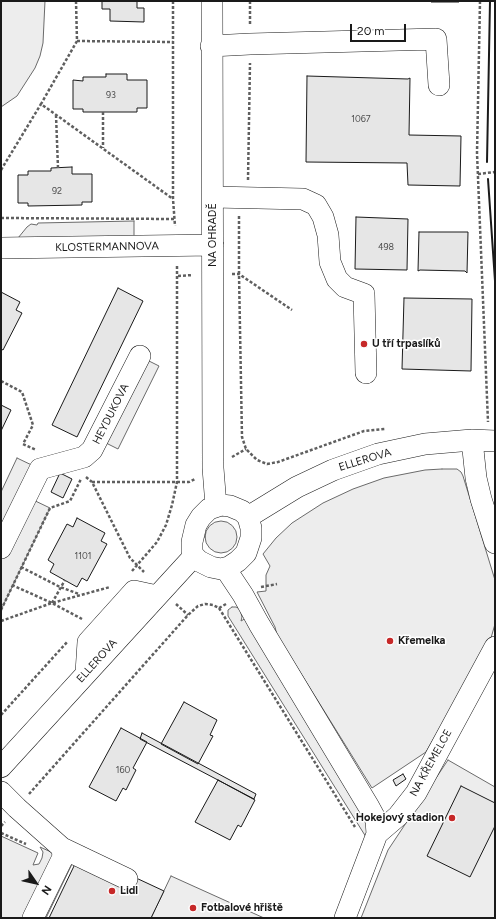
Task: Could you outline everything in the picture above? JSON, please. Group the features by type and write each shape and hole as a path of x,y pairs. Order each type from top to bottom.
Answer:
{"street":[{"name":"NA OHRADĚ","path":"212,1 213,468 216,506"},
{"path":"211,46 436,39 438,85"},
{"path":"213,197 244,207 303,199 316,205 323,216 328,235 330,262 337,279 345,287 364,294 366,374"},
{"name":"KLOSTERMANNOVA","path":"1,248 213,246"},
{"name":"HEYDUKOVA","path":"1,548 40,469 84,457 92,450 140,356"},
{"name":"ELLEROVA","path":"248,517 297,487 333,470 378,454 425,444 472,440 492,433"},
{"path":"472,440 476,478 495,543"},
{"path":"226,505 235,507 248,517 251,528 251,538 248,548 238,562 225,568 211,567 199,561 194,556 192,542 196,525 209,509 216,506 226,505"},
{"name":"ELLEROVA","path":"1,767 194,556"},
{"path":"225,568 249,591 275,651 376,820 377,834 345,918"},
{"name":"NA KŘEMELCE","path":"377,834 398,816 416,793 495,647"},
{"path":"1,792 62,848 127,879"},
{"path":"33,918 63,857 62,848"}],"path":[{"path":"1,170 77,41 76,1"},
{"path":"137,566 157,542 166,525 177,482 178,276 173,199 173,1"},
{"path":"250,1 250,44 244,207 239,274 242,437 246,449 257,460 267,464 284,460 364,431 385,429"},
{"path":"480,1 478,174 492,433"},
{"path":"77,41 173,42"},
{"path":"41,104 173,199"},
{"path":"103,112 103,148"},
{"path":"56,115 58,168"},
{"path":"478,174 495,172"},
{"path":"1,218 175,219"},
{"path":"178,276 213,273 239,274 292,310"},
{"path":"92,482 189,482 246,449"},
{"path":"1,610 50,508 70,501 83,474"},
{"path":"21,567 60,587 80,595"},
{"path":"52,603 64,580"},
{"path":"219,608 249,591 277,584"},
{"path":"12,585 52,603 86,621"},
{"path":"1,621 52,603 114,586"},
{"path":"1,826 188,616 198,606 205,604 213,605 219,608 362,838 361,845 370,854"},
{"path":"1,715 70,639"},
{"path":"1,833 33,847"}],"shaded area":[{"path":"1,1 45,1 43,43 40,56 35,68 17,96 1,107"},
{"path":"134,221 134,237 18,238 31,224"},
{"path":"141,357 159,366 118,449 100,440"},
{"path":"17,458 40,469 27,497 50,508 1,610 1,492"},
{"name":"Křemelka","path":"457,469 463,476 495,580 495,624 491,638 426,752 372,788 277,635 275,627 257,592 266,591 266,575 270,566 263,554 276,538 292,523 323,503 353,489 384,478 425,470"},
{"path":"218,521 224,521 234,528 237,537 236,543 230,550 224,553 218,553 208,546 205,540 205,534 212,524"},
{"path":"232,607 240,609 242,617 241,621 253,614 372,828 366,837 228,616 228,610"},
{"name":"Hokejový stadion","path":"448,760 495,787 495,918 361,918 388,850"},
{"path":"1,836 38,853 33,865 39,864 42,858 43,852 40,847 73,862 46,918 1,918"},
{"path":"171,876 264,918 151,918"}],"building":[{"path":"102,1 137,1 137,8 144,8 144,22 110,21 110,9 102,9"},
{"path":"459,1 459,2 431,2"},
{"path":"106,74 127,74 127,80 147,80 147,108 137,108 137,112 83,112 83,109 73,109 73,80 83,81 83,77 106,77"},
{"path":"307,76 410,78 409,135 461,136 460,186 408,185 407,163 306,162"},
{"path":"72,167 72,174 92,174 92,202 82,202 82,205 28,206 28,203 18,203 18,175 28,175 28,171 51,171 51,168"},
{"path":"356,217 408,219 407,270 355,269"},
{"path":"419,232 468,232 467,273 465,271 418,271"},
{"path":"118,288 143,301 77,437 52,425"},
{"path":"1,292 20,302 16,310 22,313 3,350 1,349"},
{"path":"404,298 472,299 471,371 402,369"},
{"path":"1,405 11,410 1,431"},
{"path":"60,473 72,479 63,498 51,492"},
{"path":"77,518 105,533 101,541 107,544 87,581 82,578 77,587 50,572 54,564 48,560 67,524 73,527"},
{"path":"184,702 217,720 210,735 213,736 198,764 161,744"},
{"path":"121,728 147,742 133,768 136,770 126,790 123,788 116,801 89,787"},
{"path":"142,733 256,794 254,799 140,739"},
{"path":"403,774 406,779 396,786 393,780"},
{"path":"218,780 255,800 241,827 238,825 230,840 195,822"},
{"path":"461,786 495,803 495,826 470,877 427,856"},
{"name":"Lidl","path":"75,864 128,890 134,877 164,891 151,918 49,918"}],"wall":[{"path":"487,162 490,1"},
{"path":"488,179 495,281"}],"place":[{"name":"U tří trpaslíků","path":"364,344"},
{"name":"Křemelka","path":"390,641"},
{"name":"Hokejový stadion","path":"452,818"},
{"name":"Lidl","path":"112,891"},
{"name":"Fotbalové hřiště","path":"193,908"}]}
